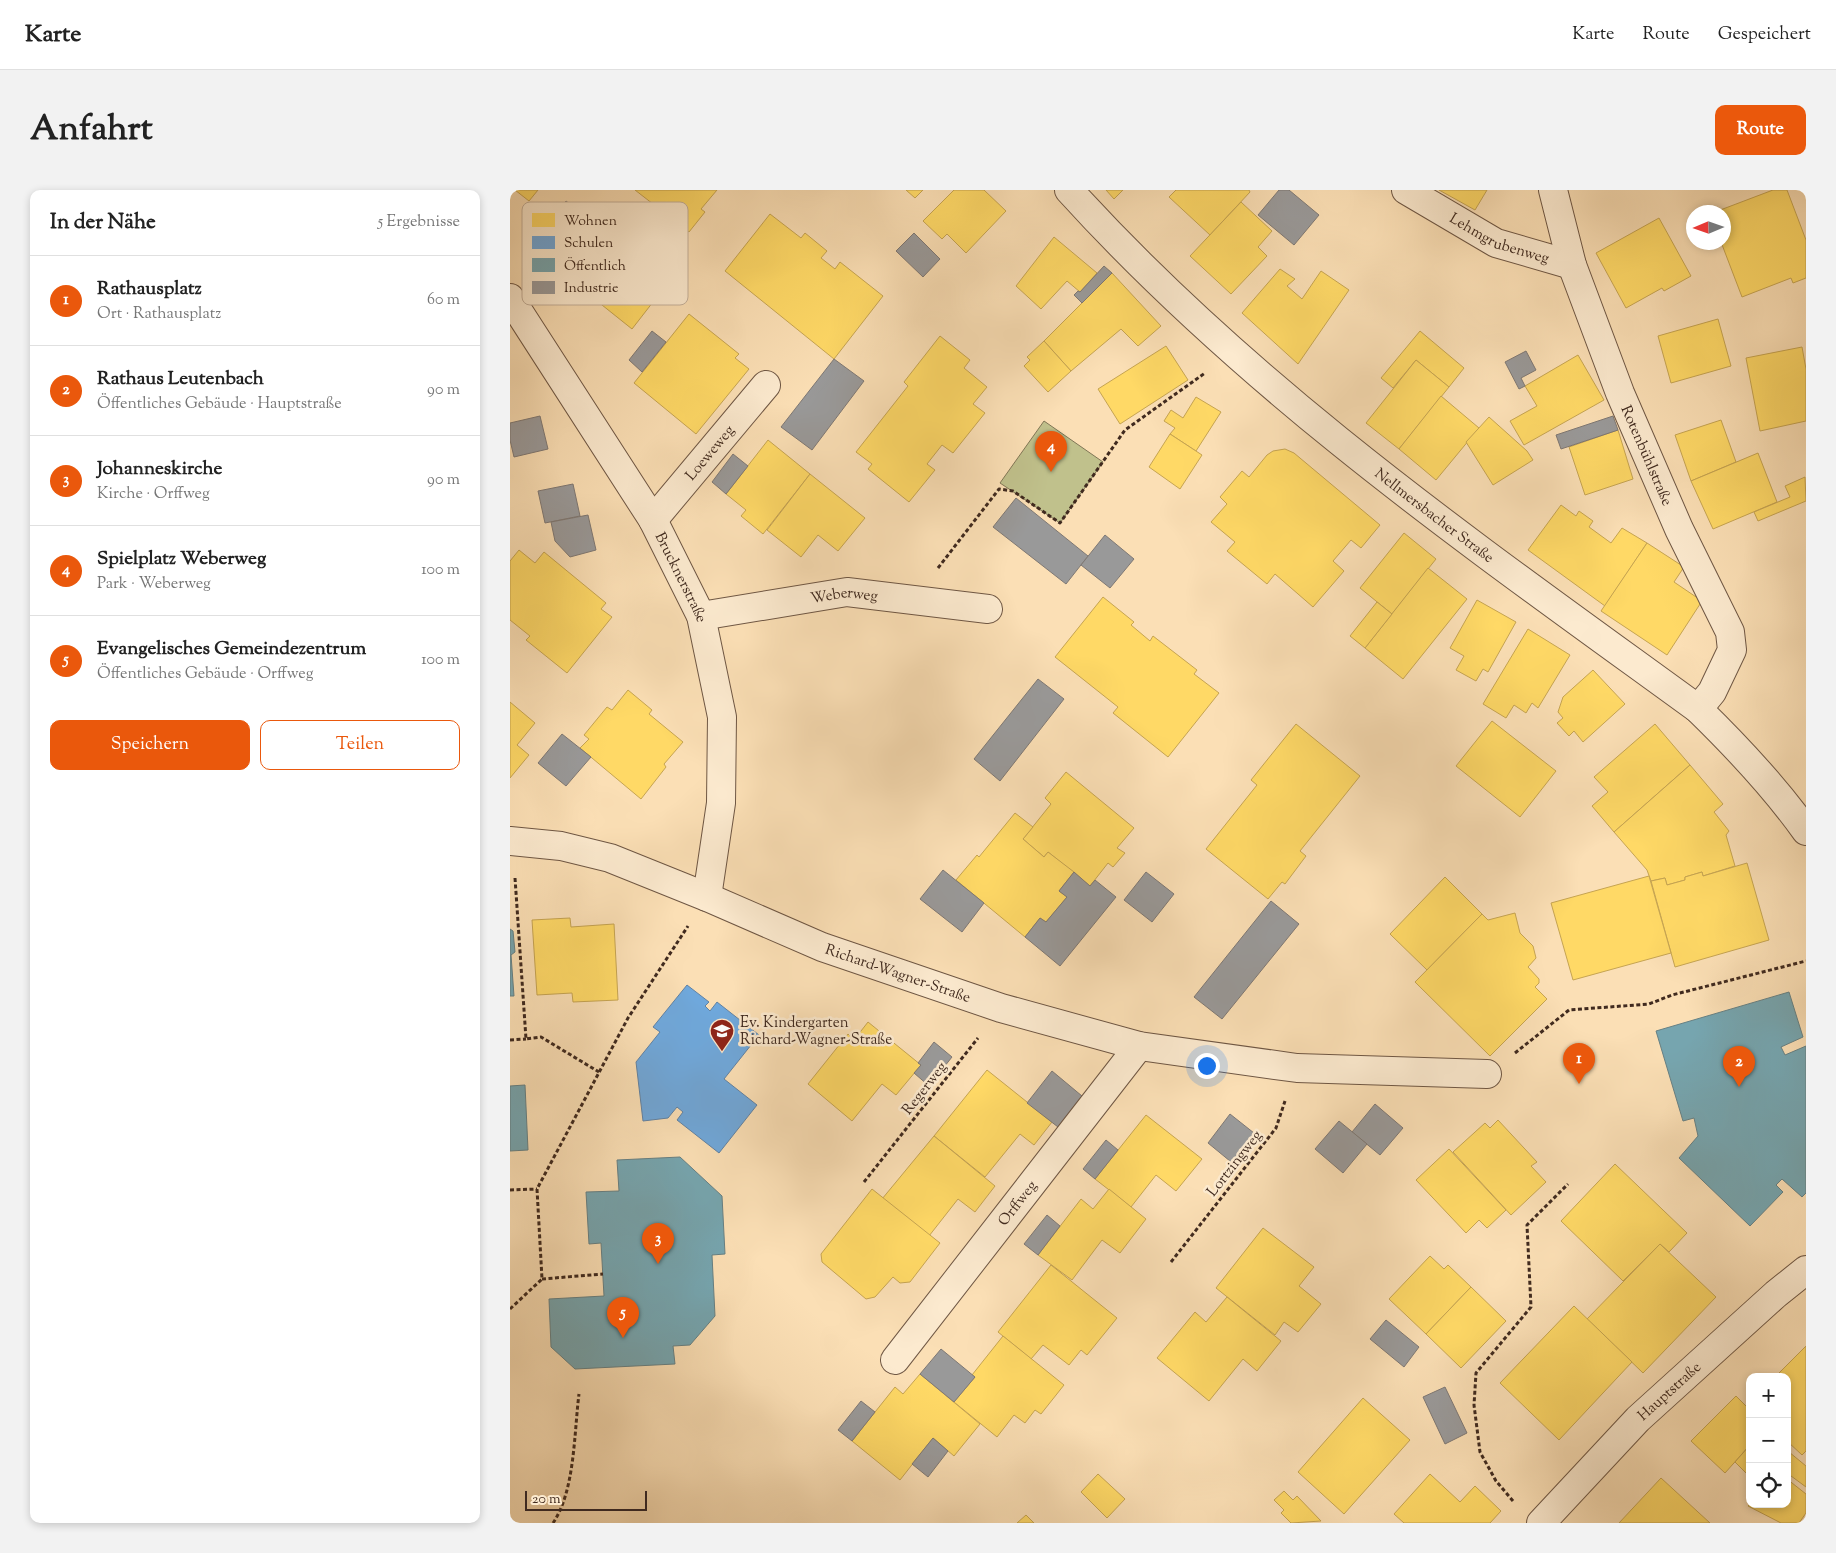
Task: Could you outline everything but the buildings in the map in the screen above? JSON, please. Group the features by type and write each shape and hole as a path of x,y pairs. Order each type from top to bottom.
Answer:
{"street":[{"name":"Nellmersbacher Straße","path":"1069,190 1113,238 1234,353 1360,460 1698,709 1742,752 1781,796 1806,831"},
{"name":"Lehmgrubenweg","path":"1406,190 1496,243 1572,265"},
{"name":"Rotenbühlstraße","path":"1553,190 1572,265 1628,411 1679,529 1730,632 1732,650 1712,692 1698,709"},
{"name":"Brucknerstraße","path":"510,298 654,520 701,616 722,717 722,802 707,897"},
{"name":"Loeweweg","path":"654,520 766,385"},
{"name":"Weberweg","path":"701,616 847,592 988,609"},
{"name":"Richard-Wagner-Straße","path":"511,841 561,846 610,858 707,897 822,947 1001,1008 1139,1046 1297,1068 1487,1074"},
{"name":"Orffweg","path":"895,1360 1139,1046"},
{"name":"Hauptstraße","path":"1541,1523 1638,1419 1776,1294 1806,1270"}],"path":[{"path":"913,600 999,489 1013,491 1060,523 1125,430 1234,353"},
{"path":"511,841 526,1039"},
{"path":"542,1279 537,1188 628,1018 707,897"},
{"path":"1487,1074 1569,1010 1649,1004 1672,995 1806,961"},
{"name":"Regerweg","path":"864,1182 1001,1008"},
{"path":"510,1040 541,1037 599,1072"},
{"name":"Lortzingweg","path":"1171,1262 1276,1128 1297,1068"},
{"path":"1513,1502 1496,1481 1480,1452 1474,1405 1476,1374 1531,1307 1527,1225 1568,1184"},
{"path":"510,1190 537,1188"},
{"path":"510,1309 542,1279 603,1274"},
{"path":"553,1523 562,1510 570,1474 579,1394"}],"green space":[{"path":"1044,421 1103,462 1060,523 1000,483"}],"place":[{"name":"Spielplatz Weberweg","path":"1051,472"},
{"name":"Ev. Kindergarten Richard-Wagner-Straße","path":"722,1052"},
{"name":"Rathausplatz","path":"1579,1084"},
{"name":"Rathaus Leutenbach","path":"1739,1087"},
{"name":"Johanneskirche","path":"658,1264"},
{"name":"Evangelisches Gemeindezentrum","path":"623,1338"}]}
